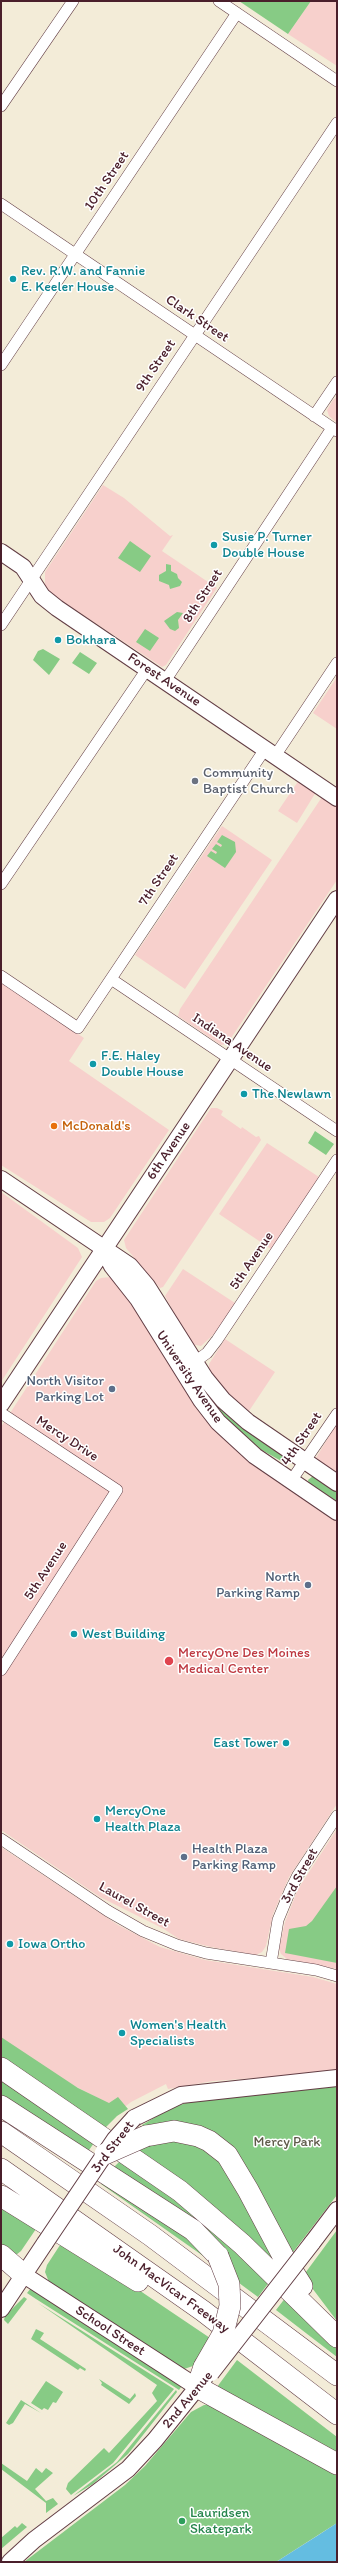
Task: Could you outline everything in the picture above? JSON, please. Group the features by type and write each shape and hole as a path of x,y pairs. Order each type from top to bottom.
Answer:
{"highway":[{"path":"1,2068 180,2191 242,2244 336,2337"},
{"path":"1,2106 193,2230 218,2256 229,2284 230,2306 223,2334 204,2376 288,2438 337,2464"},
{"path":"105,2154 146,2136 174,2131 198,2136 209,2141 227,2155 248,2190 283,2256 336,2337"},
{"path":"1,2132 168,2248 337,2375"},
{"name":"John MacVicar Freeway","path":"1,2169 203,2311 337,2414"},
{"path":"1,2196 97,2255 303,2387"},
{"path":"1,2255 24,2275"}],"main road":[{"name":"Forest Avenue","path":"1,552 23,567 42,596 58,608 337,798"},
{"name":"6th Avenue","path":"1,1404 337,899"},
{"name":"University Avenue","path":"1,1179 103,1249 112,1266 189,1366 241,1416 337,1483"},
{"name":"University Avenue","path":"189,1366 209,1411 229,1434 255,1456 337,1512"},
{"name":"3rd Street","path":"1,2309 105,2154 125,2126 134,2118 181,2095 337,2078"},
{"name":"2nd Avenue","path":"10,2562 34,2540 128,2469 151,2444 337,2210"},
{"name":"School Street","path":"24,2275 204,2376"}],"street":[{"path":"1,106 73,1"},
{"path":"219,1 337,81"},
{"name":"10th Street","path":"1,365 237,13"},
{"name":"9th Street","path":"1,625 337,123"},
{"name":"Clark Street","path":"1,204 334,429"},
{"path":"314,416 337,382"},
{"name":"8th Street","path":"165,681 334,429"},
{"name":"7th Street","path":"1,976 78,1028 270,752 337,663"},
{"path":"1,884 147,669"},
{"name":"Indiana Avenue","path":"111,979 337,1131"},
{"name":"5th Avenue","path":"189,1366 207,1353 217,1340 337,1160"},
{"name":"Mercy Drive","path":"1,1413 117,1490"},
{"name":"4th Street","path":"291,1481 337,1414"},
{"name":"5th Avenue","path":"1,1670 117,1490"},
{"name":"3rd Street","path":"271,1963 278,1920 290,1891 337,1816"},
{"name":"Laurel Street","path":"1,1839 143,1931 177,1945 206,1953 316,1970 337,1976"}],"shaded area":[{"path":"311,1 337,1 337,66 288,34"},
{"path":"337,397 337,423 329,416 327,410 333,400"},
{"path":"103,485 124,498 170,536 173,535 162,551 217,588 166,665 162,667 50,593 45,585 45,572"},
{"path":"337,677 337,729 313,713"},
{"path":"299,780 316,792 297,823 278,811"},
{"path":"322,797 337,805 337,880 227,1044 221,1045 178,1016 180,1009"},
{"path":"222,826 272,860 185,989 135,955"},
{"path":"1,982 84,1038 69,1061 169,1130 110,1218 104,1222 91,1222 1,1165"},
{"path":"211,1108 217,1108 223,1111 221,1115 241,1129 242,1127 256,1137 259,1136 261,1140 163,1287 160,1288 126,1248 124,1240"},
{"path":"267,1143 319,1177 271,1249 219,1214"},
{"path":"1,1192 78,1248 82,1257 1,1382"},
{"path":"183,1269 235,1303 216,1332 201,1346 191,1344 165,1296"},
{"name":"MercyOne Des Moines Medical Center","path":"111,1277 118,1282 191,1395 337,1519 337,1804 289,1877 273,1914 266,1946 262,1952 256,1955 211,1947 179,1939 164,1929 100,1897 1,1830 1,1427 96,1281 101,1278"},
{"path":"225,1339 275,1372 247,1414 234,1402 209,1370 209,1364"},
{"path":"337,1423 337,1476 316,1458"},
{"path":"337,1829 337,1969 287,1959 281,1954 279,1949 285,1922 298,1889"},
{"path":"1,1847 118,1925 160,1947 205,1960 313,1977 337,1984 337,2070 311,2074 213,2081 168,2089 166,2084 131,2102 121,2110 1,2048"}],"green space":[{"path":"239,1 311,1 288,34"},
{"path":"130,541 151,556 140,572 118,558"},
{"path":"166,564 171,565 171,571 177,574 178,578 182,582 180,586 170,589 169,585 159,581 159,575 166,571"},
{"path":"177,612 183,613 178,620 179,628 175,631 170,629 164,621"},
{"path":"145,629 159,638 150,651 136,642"},
{"path":"43,649 60,659 49,675 33,660 38,651"},
{"path":"80,652 97,663 89,674 72,663"},
{"path":"222,835 235,842 236,852 225,868 207,856 211,851 216,854 217,852 212,849 216,844 221,847 222,845 217,842"},
{"path":"315,1131 334,1144 326,1155 308,1143"},
{"path":"205,1386 290,1460 288,1462 283,1462 244,1440 200,1389"},
{"path":"313,1476 337,1490 337,1505 309,1485 308,1480"},
{"path":"337,1886 337,1963 285,1953 289,1929 306,1926 312,1921"},
{"path":"1,2037 78,2088 109,2103 118,2097 128,2109 117,2116 105,2128 1,2057"},
{"path":"1,2078 96,2140 87,2153 1,2097"},
{"name":"Mercy Park","path":"337,2086 337,2195 290,2256 239,2159 145,2129 142,2125 171,2108 195,2100"},
{"path":"178,2138 217,2154 279,2261 275,2263 136,2148"},
{"path":"123,2158 153,2181 270,2281 258,2297 235,2280 113,2168"},
{"path":"103,2181 197,2242 216,2265 101,2184"},
{"path":"1,2203 38,2226 21,2251 16,2255 1,2244"},
{"path":"337,2230 337,2321 303,2276"},
{"path":"62,2242 124,2280 213,2340 193,2366 184,2369 178,2367 49,2282 45,2272 47,2265"},
{"path":"31,2288 182,2386 179,2390 36,2299 27,2293"},
{"path":"24,2297 27,2299 8,2324 4,2320 5,2316"},
{"path":"286,2297 337,2348 337,2357 276,2310"},
{"path":"38,2303 174,2389 113,2463 71,2495 66,2489 68,2483 104,2448 109,2453 157,2401 152,2393 157,2385"},
{"path":"36,2329 44,2333 40,2339 86,2369 85,2371 80,2368 78,2370 31,2339"},
{"path":"237,2360 337,2437 337,2455 217,2387"},
{"path":"99,2379 130,2399 135,2393 136,2396 129,2404 101,2385 102,2383"},
{"path":"46,2381 63,2392 56,2403 53,2402 48,2410 44,2408 42,2410 31,2403"},
{"path":"176,2390 177,2392 128,2454 93,2484 73,2496 117,2462"},
{"path":"21,2400 41,2413 25,2404 13,2423 9,2425 6,2423"},
{"path":"204,2405 208,2405 337,2470 337,2523 276,2562 24,2562 125,2485 145,2466 191,2412"},
{"path":"1,2463 27,2481 36,2468 42,2473 46,2468 53,2473 35,2489 46,2501 53,2498 58,2504 46,2513 46,2503 1,2469"},
{"path":"22,2523 27,2527 1,2549 1,2538 15,2526 17,2528"}],"water":[{"path":"337,2523 337,2562 276,2562 317,2536"}],"place":[{"name":"Rev. R.W. and Fannie E. Keeler House","path":"13,279"},
{"name":"Susie P. Turner Double House","path":"214,545"},
{"name":"Bokhara","path":"58,640"},
{"name":"Community Baptist Church","path":"195,781"},
{"name":"F.E. Haley Double House","path":"93,1064"},
{"name":"The Newlawn","path":"244,1094"},
{"name":"McDonald's","path":"54,1126"},
{"name":"North Visitor Parking Lot","path":"112,1389"},
{"name":"North Parking Ramp","path":"308,1585"},
{"name":"West Building","path":"74,1634"},
{"name":"MercyOne Des Moines Medical Center","path":"169,1661"},
{"name":"East Tower","path":"286,1743"},
{"name":"MercyOne Health Plaza","path":"97,1819"},
{"name":"Health Plaza Parking Ramp","path":"184,1857"},
{"name":"Iowa Ortho","path":"10,1944"},
{"name":"Women's Health Specialists","path":"122,2033"},
{"name":"Lauridsen Skatepark","path":"182,2521"}]}
